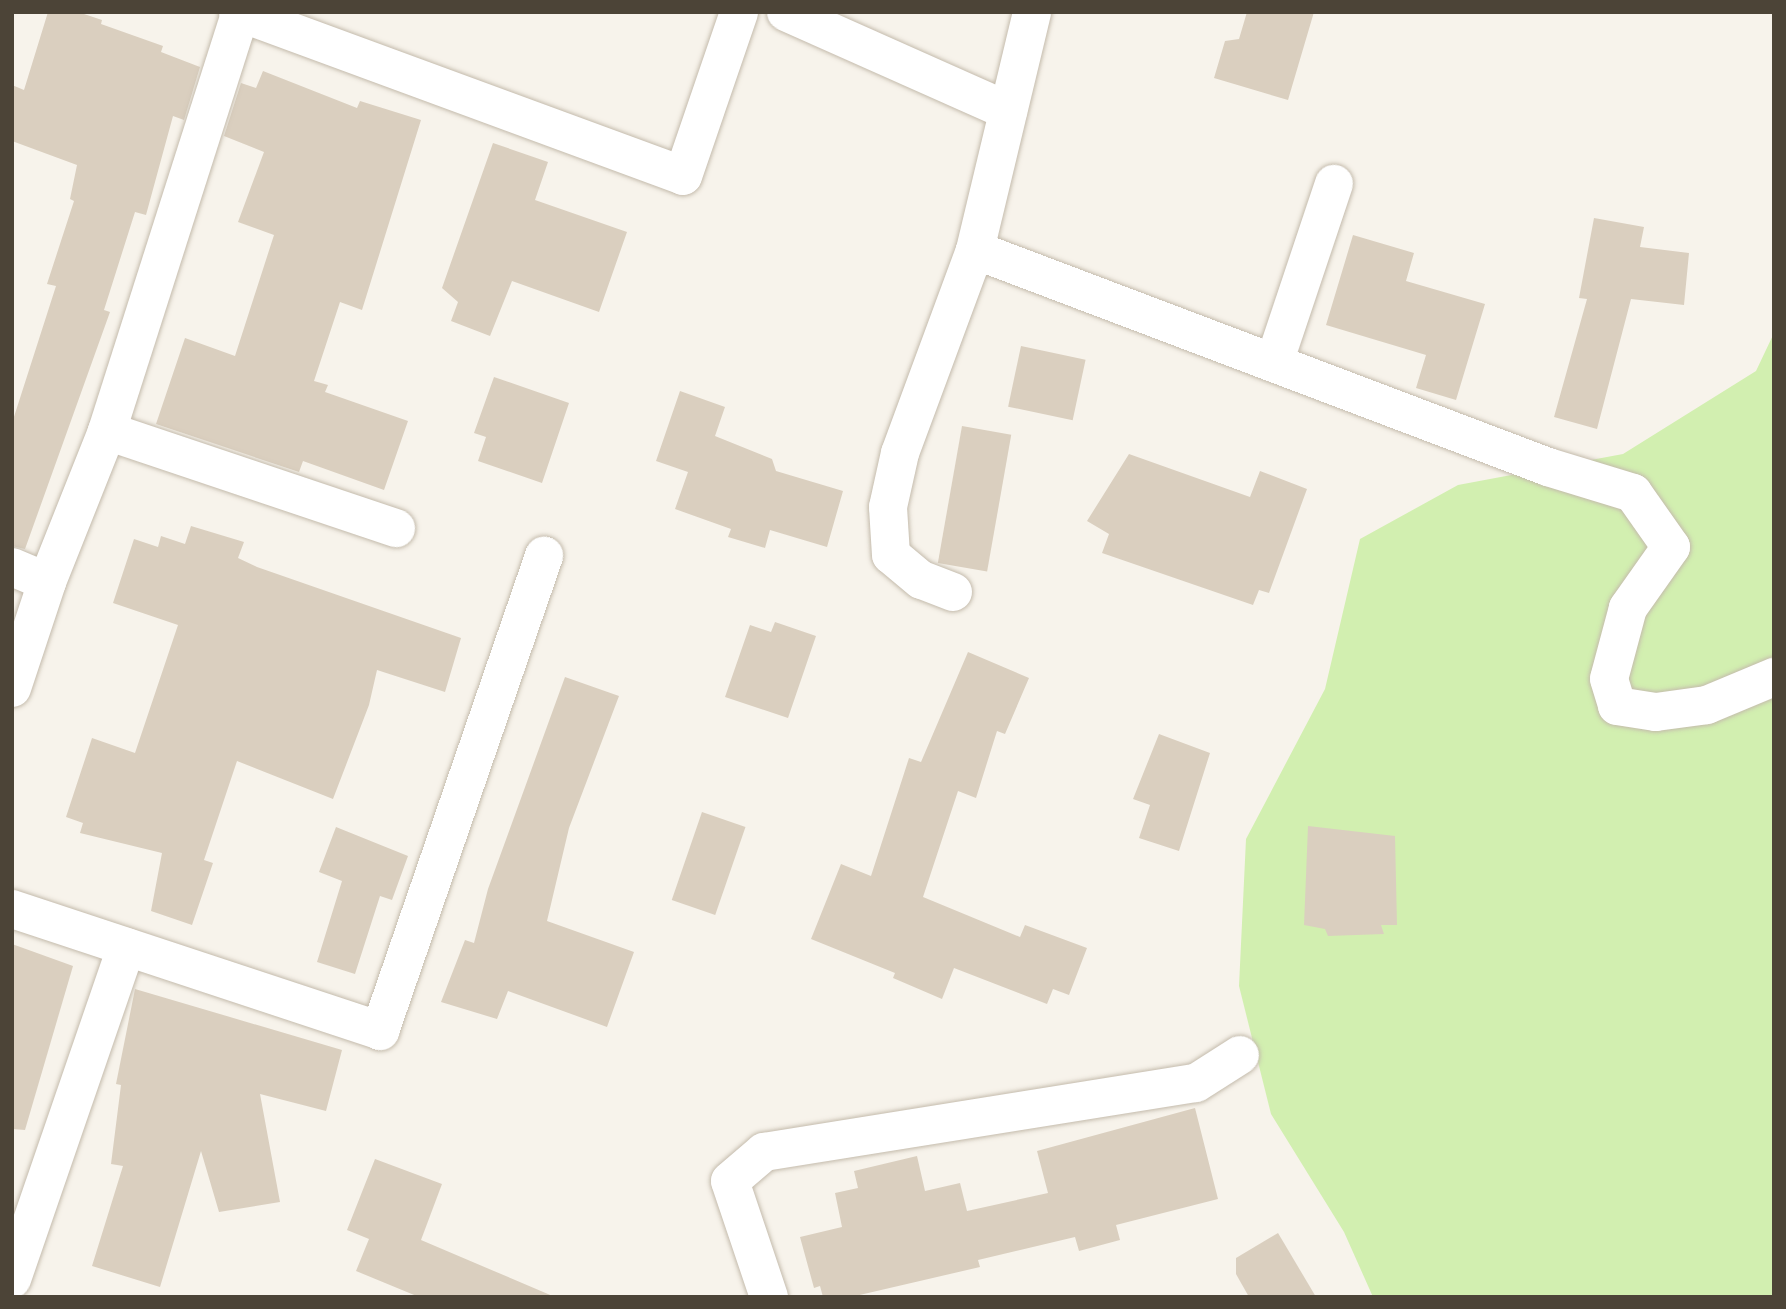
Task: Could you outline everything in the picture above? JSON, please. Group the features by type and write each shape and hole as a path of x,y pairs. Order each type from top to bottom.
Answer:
{"street":[{"path":"12,688 47,582 107,430 240,13 683,176 738,12"},
{"path":"786,12 1009,111"},
{"path":"953,593 921,580 891,555 888,507 901,453 975,250 1032,12"},
{"path":"1274,363 1334,184"},
{"path":"975,250 1548,467 1633,493 1671,547 1628,608 1609,679 1617,706 1656,712 1707,705 1774,677"},
{"path":"107,430 396,528"},
{"path":"12,909 380,1031 544,556"},
{"path":"12,567 47,582"},
{"path":"12,1279 126,947"},
{"path":"769,1297 730,1181 764,1152 1196,1083 1240,1055"}],"green space":[{"path":"1774,333 1774,1297 1373,1297 1344,1232 1271,1114 1239,986 1246,839 1325,689 1360,539 1458,485 1623,454 1756,371"}],"building":[{"path":"48,12 78,12 102,20 101,24 163,46 161,52 200,67 184,120 173,116 146,215 135,212 104,310 110,312 25,549 12,546 12,423 56,286 47,284 74,201 70,199 77,165 12,141 12,85 24,90"},
{"path":"1247,12 1314,12 1288,100 1214,78 1225,41 1239,39"},
{"path":"263,71 357,108 360,101 421,120 362,310 340,302 314,381 328,385 325,392 408,421 384,490 303,461 299,472 156,424 185,338 235,356 274,235 238,222 264,152 224,136 241,83 256,88"},
{"path":"493,143 548,162 535,200 627,232 599,312 512,281 490,336 451,321 458,302 442,288"},
{"path":"1594,218 1644,227 1640,247 1689,253 1684,305 1631,299 1597,429 1554,417 1587,299 1579,298"},
{"path":"1353,235 1414,253 1406,281 1485,304 1456,400 1416,388 1426,355 1326,325"},
{"path":"1021,346 1086,360 1073,420 1008,407"},
{"path":"494,377 569,403 542,483 478,461 486,437 474,433"},
{"path":"680,391 725,407 715,436 772,459 776,471 843,491 827,547 770,530 765,548 728,537 731,529 675,509 688,472 656,461"},
{"path":"962,426 1011,435 987,572 938,563"},
{"path":"1129,454 1250,497 1260,471 1307,489 1269,593 1259,590 1253,605 1102,553 1109,534 1087,521"},
{"path":"191,526 244,542 238,558 257,567 461,638 445,692 377,670 369,705 333,799 237,761 204,860 213,863 192,925 151,911 162,853 80,833 83,823 66,817 92,738 135,753 178,625 113,603 134,539 158,547 161,536 185,544"},
{"path":"775,622 816,636 788,718 725,697 750,625 771,632"},
{"path":"968,652 1029,678 1005,734 997,731 976,798 958,791 923,897 1020,937 1025,925 1087,948 1069,995 1053,989 1047,1004 954,968 942,999 893,978 895,973 811,939 841,864 871,876 909,758 921,762"},
{"path":"565,677 619,696 569,828 547,921 634,952 607,1027 508,991 497,1019 441,1002 465,940 474,943 488,889"},
{"path":"1159,734 1210,753 1179,851 1139,838 1150,805 1133,799"},
{"path":"702,812 745,827 715,915 672,900"},
{"path":"1308,826 1395,836 1397,925 1381,925 1384,934 1328,936 1325,929 1304,925"},
{"path":"336,827 408,856 392,900 380,896 355,974 317,962 342,881 319,872"},
{"path":"12,944 73,966 25,1130 12,1129"},
{"path":"135,989 342,1050 326,1111 260,1094 280,1202 219,1212 201,1151 160,1287 92,1266 123,1166 111,1164 121,1085 116,1084"},
{"path":"1195,1108 1218,1199 1116,1225 1120,1240 1079,1251 1075,1237 978,1260 980,1267 851,1297 823,1297 820,1286 814,1288 800,1237 842,1227 835,1193 858,1188 854,1171 917,1156 925,1191 960,1183 967,1211 1048,1193 1037,1151"},
{"path":"375,1159 442,1184 421,1240 555,1297 419,1297 356,1271 369,1239 347,1230"},
{"path":"1278,1233 1316,1297 1249,1297 1236,1274 1236,1258"}]}
